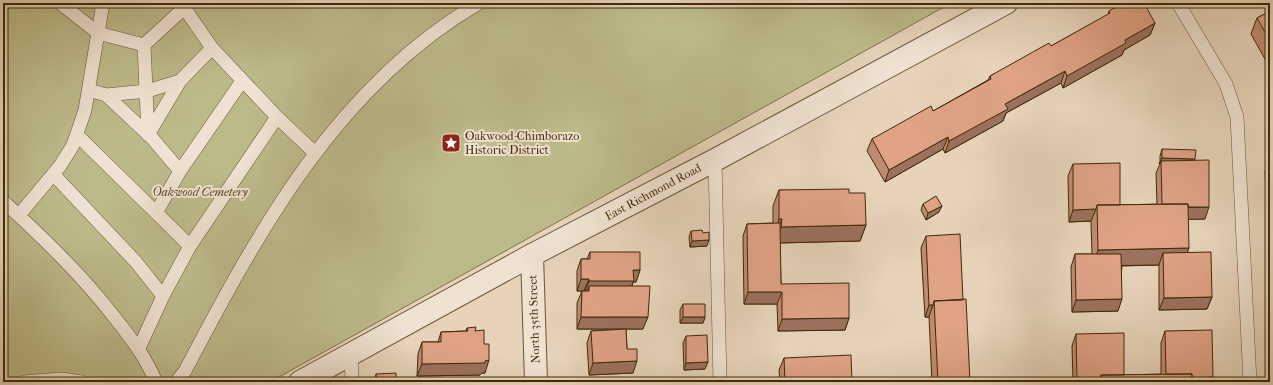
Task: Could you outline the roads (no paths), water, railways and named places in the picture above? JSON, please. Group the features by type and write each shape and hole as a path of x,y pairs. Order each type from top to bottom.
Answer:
{"street":[{"name":"East Richmond Road","path":"300,382 532,255 715,160 1006,3"},
{"name":"North 35th Street","path":"532,255 536,382"}],"lane":[{"path":"60,3 98,33 144,45"},
{"path":"19,216 53,174 73,145 77,135 85,110 89,90 103,3"},
{"path":"176,382 185,371 231,283 315,153 351,108 385,73 423,40 479,3"},
{"path":"1178,3 1226,84 1237,118 1250,382"},
{"path":"148,135 144,45 183,6 212,48 277,117 315,153"},
{"path":"148,135 180,82 212,48"},
{"path":"156,213 180,170 242,81"},
{"path":"106,96 147,91 180,82"},
{"path":"89,90 106,96 148,135 180,170"},
{"path":"139,348 163,296 190,246 277,117"},
{"path":"77,135 190,246"},
{"path":"715,160 720,382"},
{"path":"53,174 136,262 163,296"},
{"path":"3,201 53,247 94,290 139,348 156,382"},
{"path":"350,355 352,382"},
{"path":"22,382 61,378 82,382"}],"place":[{"name":"Oakwood-Chimborazo Historic District","path":"451,143"}],"park label":[{"name":"Oakwood Cemetery","path":"200,192"}]}
